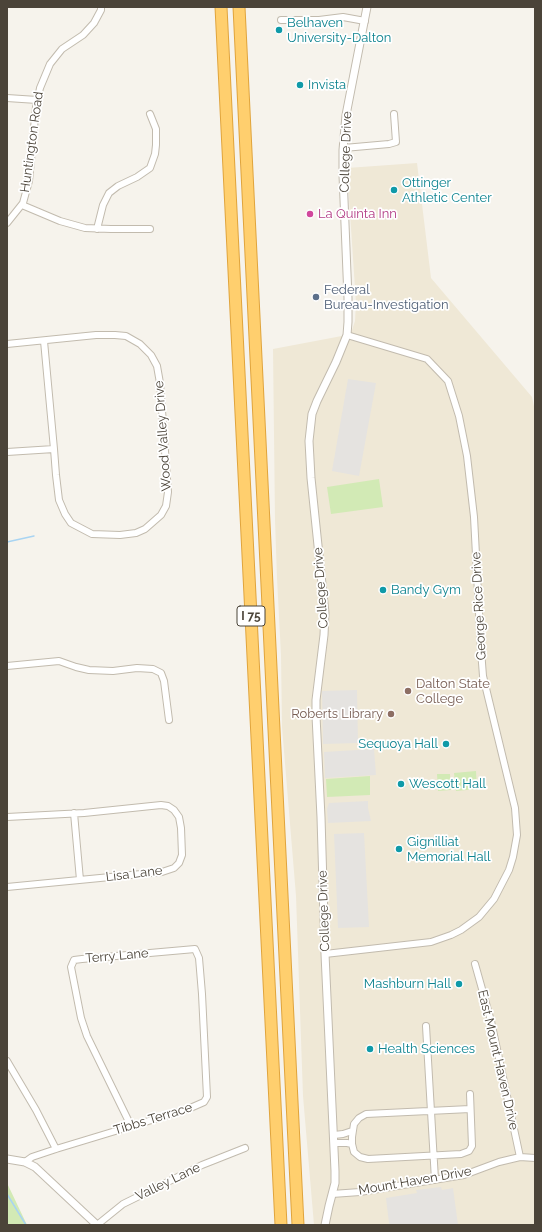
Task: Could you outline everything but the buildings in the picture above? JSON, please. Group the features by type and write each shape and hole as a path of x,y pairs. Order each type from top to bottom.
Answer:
{"highway":[{"name":"I 75","path":"221,7 281,1225"},
{"name":"I 75","path":"239,7 298,1225"}],"street":[{"name":"Huntington Road","path":"7,223 22,205 29,182 37,100 40,88 50,64 62,49 83,35 94,23 101,10 101,7"},
{"name":"College Drive","path":"325,1225 335,1183 335,1171 316,716 316,700 324,635 325,613 309,441 312,414 347,335 348,298 343,175 346,116 368,7"},
{"path":"280,20 319,20 343,17 365,21"},
{"path":"7,98 37,100"},
{"path":"97,229 103,206 109,193 118,186 137,177 150,168 155,154 156,145 156,129 150,114"},
{"path":"344,148 390,144 396,142 394,114"},
{"path":"22,205 60,221 85,228 150,229"},
{"name":"Wood Valley Drive","path":"7,344 115,334 126,336 140,344 151,355 157,366 160,383 168,492 166,506 161,515 145,529 136,533 120,535 92,534 71,523 65,514 59,500 44,341"},
{"name":"George Rice Drive","path":"326,954 431,942 461,930 479,917 494,899 509,870 517,835 516,808 483,676 474,517 467,456 459,416 448,381 427,359 347,335"},
{"path":"7,452 54,449"},
{"path":"7,666 59,661 76,668 89,670 113,671 137,668 153,669 161,674 164,681 169,720"},
{"name":"Lisa Lane","path":"7,817 74,813 161,805 168,806 174,810 179,817 182,855 179,863 174,868 162,872 7,887"},
{"path":"74,813 80,880"},
{"name":"Tibbs Terrace","path":"25,1162 56,1149 198,1106 204,1102 207,1097 199,958 195,949"},
{"name":"Terry Lane","path":"131,1126 87,1036 81,1018 72,967 74,960 195,949"},
{"name":"East Mount Haven Drive","path":"475,964 494,1036 520,1157"},
{"path":"426,1026 435,1180"},
{"path":"7,1062 36,1110 56,1149"},
{"path":"470,1094 472,1146 469,1151 461,1154 368,1159 360,1157 354,1152 352,1144 352,1131 354,1124 359,1118 366,1114 470,1109"},
{"path":"334,1135 352,1131"},
{"path":"334,1143 347,1142 352,1144"},
{"name":"Valley Lane","path":"97,1225 123,1204 202,1165 245,1148"},
{"name":"Mount Haven Drive","path":"332,1194 360,1192 464,1175 499,1162 520,1157 535,1158"},
{"path":"7,1159 25,1162 35,1168 97,1225"}],"shaded area":[{"name":"Dalton State College","path":"417,163 431,278 532,397 535,411 535,1225 314,1225 303,1096 296,896 282,727 281,655 275,520 273,349 347,335 352,330 355,321 356,303 347,168"},
{"path":"348,379 376,383 359,476 332,471"},
{"path":"357,690 358,743 323,744 322,691"},
{"path":"374,749 376,775 325,778 324,752"},
{"path":"368,801 371,821 328,823 327,809 329,803"},
{"path":"364,833 369,927 338,928 334,834"},
{"path":"441,1187 442,1190 453,1188 458,1225 390,1225 386,1198 417,1193 416,1190"}],"green space":[{"path":"379,479 383,507 331,514 327,487"},
{"path":"476,771 477,789 456,791 454,773"},
{"path":"437,774 450,774 451,790 438,791"},
{"path":"370,776 370,795 327,797 326,779"},
{"path":"7,1183 27,1225 7,1225"}],"waterway":[{"path":"7,542 34,536"},
{"path":"7,1194 26,1225"}],"place":[{"name":"Belhaven University-Dalton","path":"279,30"},
{"name":"Invista","path":"300,85"},
{"name":"Ottinger Athletic Center","path":"394,190"},
{"name":"La Quinta Inn","path":"310,214"},
{"name":"Federal Bureau-Investigation","path":"316,297"},
{"name":"Bandy Gym","path":"383,590"},
{"name":"Dalton State College","path":"408,691"},
{"name":"Roberts Library","path":"391,714"},
{"name":"Sequoya Hall","path":"446,744"},
{"name":"Wescott Hall","path":"401,784"},
{"name":"Gignilliat Memorial Hall","path":"399,849"},
{"name":"Mashburn Hall","path":"459,984"},
{"name":"Health Sciences","path":"370,1049"}]}
